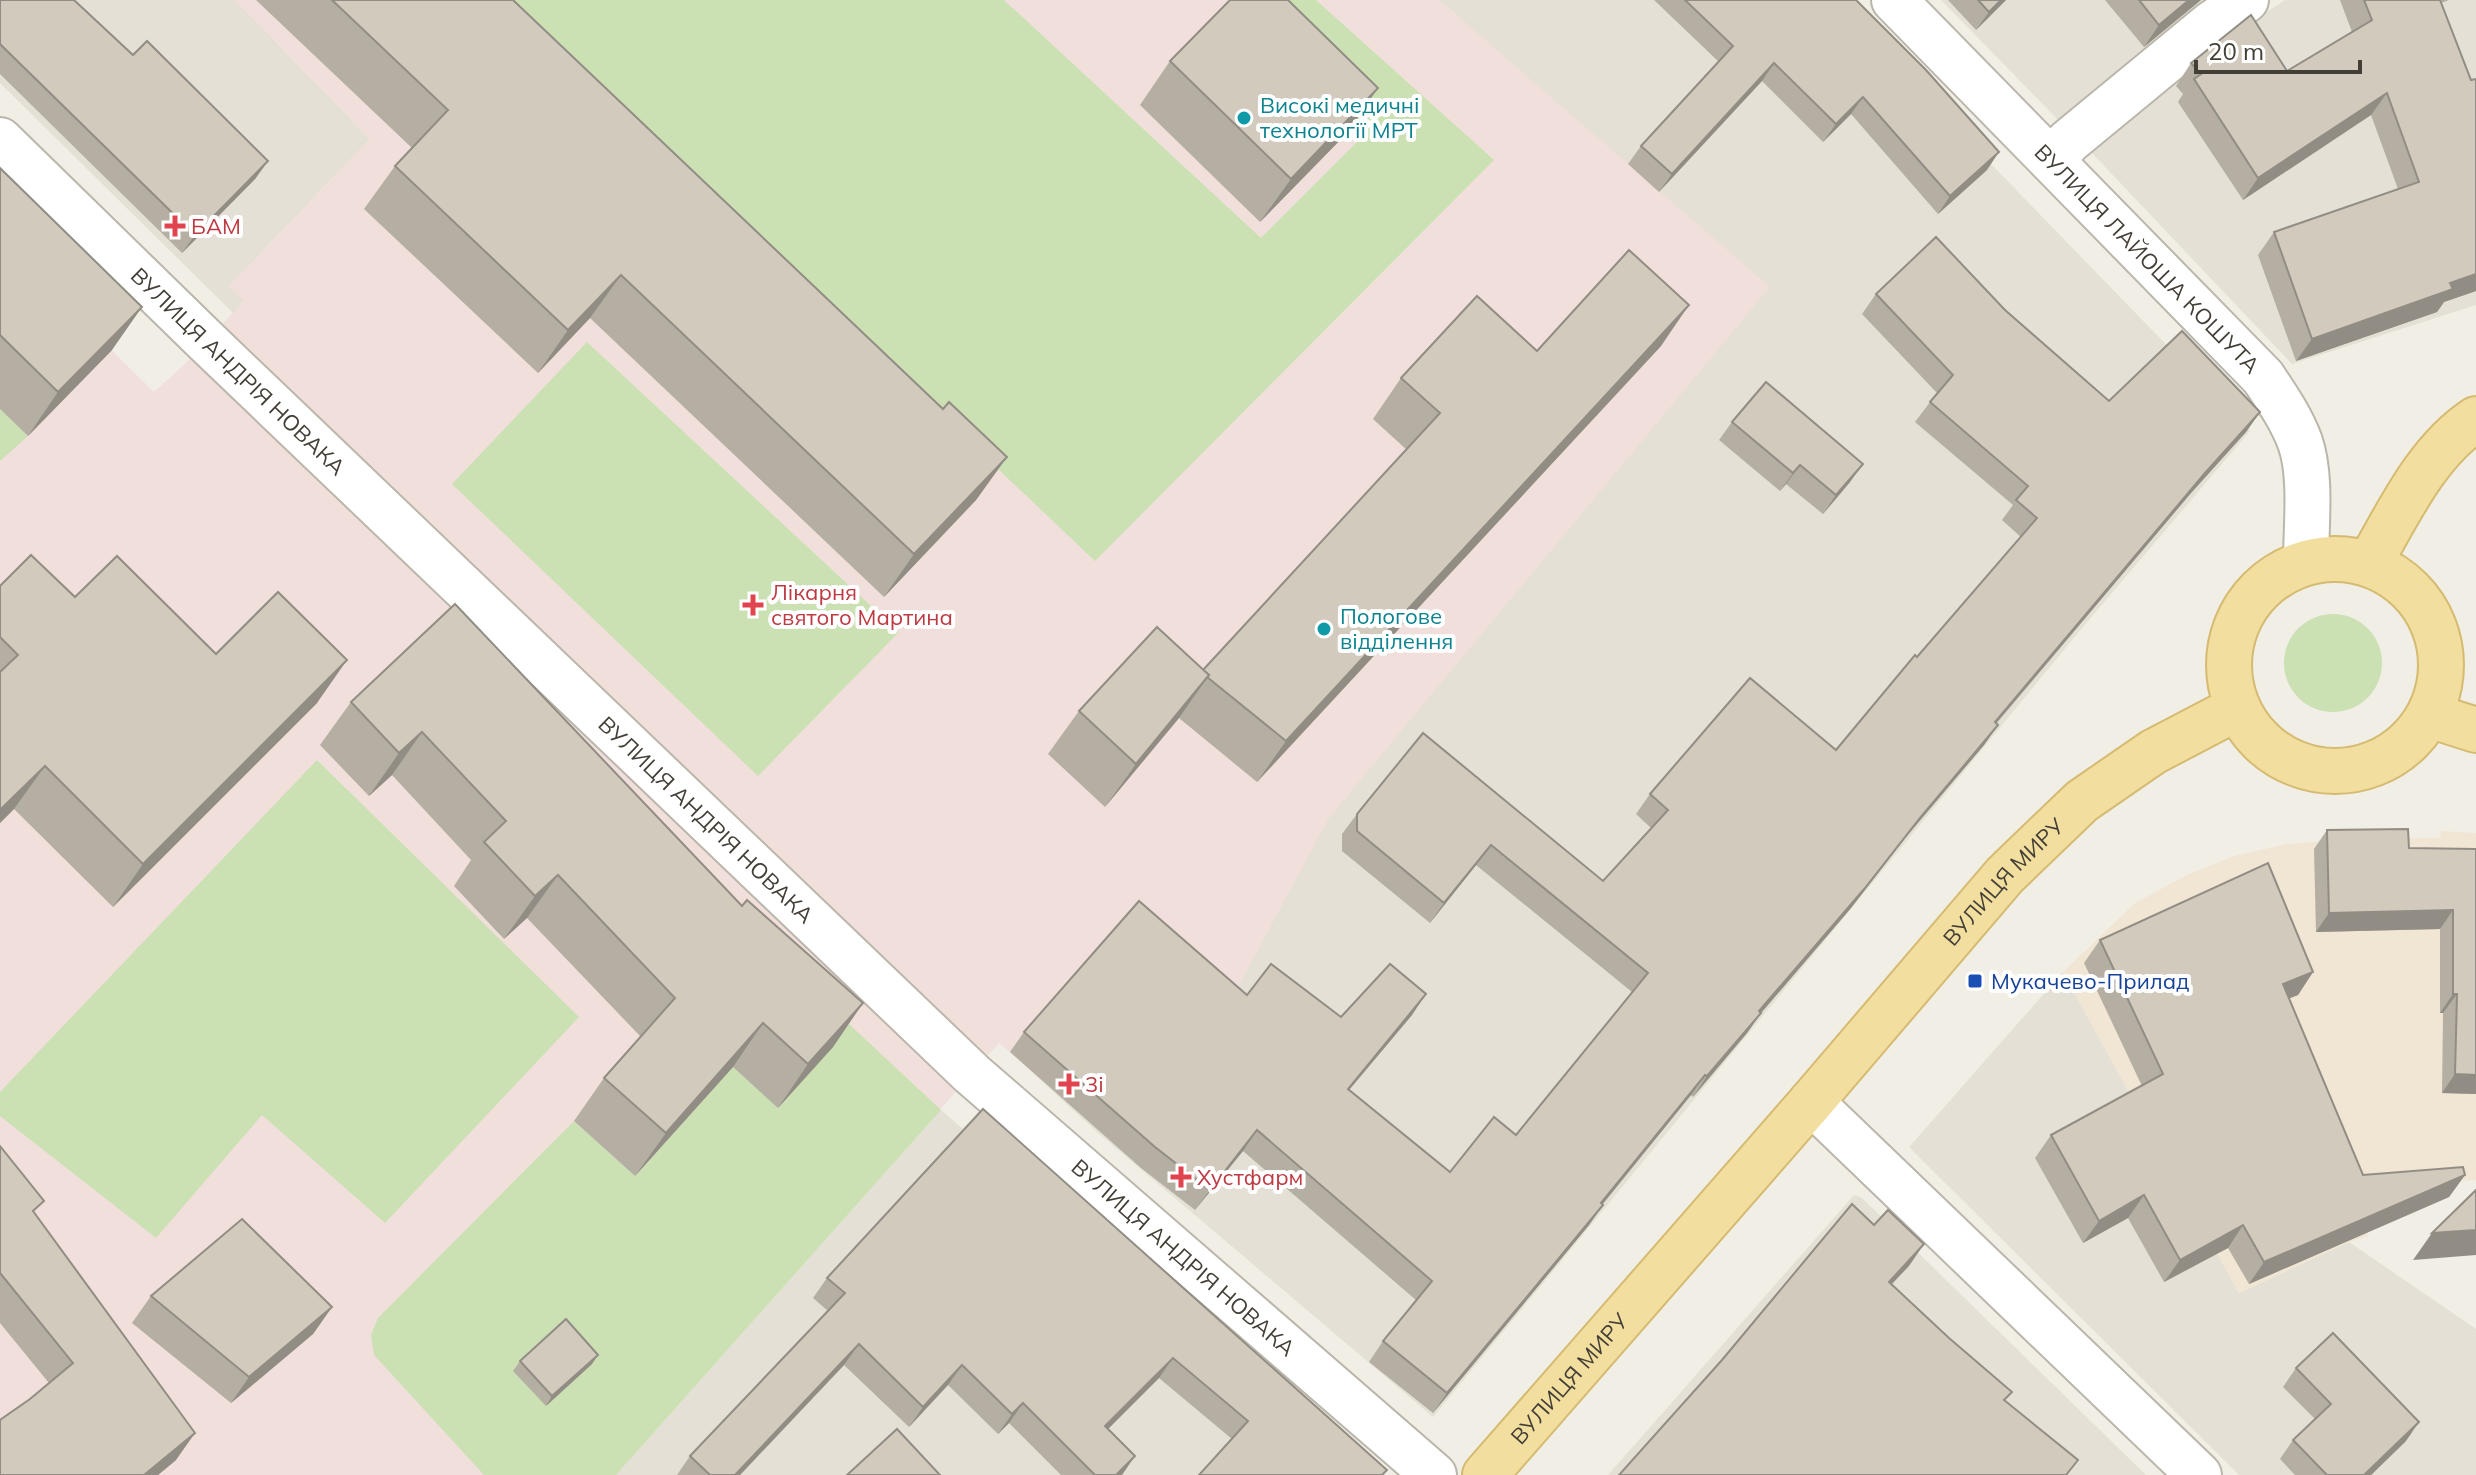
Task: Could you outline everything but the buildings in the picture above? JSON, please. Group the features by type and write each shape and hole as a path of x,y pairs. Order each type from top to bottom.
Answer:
{"main road":[{"path":"2369,564 2409,495 2445,445 2476,419"},
{"path":"2338,558 2369,564 2399,580 2422,604 2436,634 2441,667 2435,700 2416,737 2398,754 2365,768 2331,772 2296,764 2267,745 2237,708 2229,688 2227,655 2235,624 2252,596 2276,575 2306,561 2338,558"},
{"name":"ВУЛИЦЯ МИРУ","path":"1485,1475 2005,875 2082,801 2153,752 2237,708"},
{"path":"2429,715 2476,730"}],"street":[{"name":"ВУЛИЦЯ ЛАЙОША КОШУТА","path":"1894,0 2263,377 2287,414 2301,446 2307,491 2306,561"},
{"path":"2051,160 2069,141 2211,24 2246,0"},
{"name":"ВУЛИЦЯ АНДРІЯ НОВАКА","path":"0,140 972,1074 1434,1475"},
{"path":"1811,1102 2199,1475"}],"shaded area":[{"path":"0,0 235,0 370,139 230,285 245,300 233,313 0,83"},
{"name":"Лікарня святого Мартина","path":"235,0 1439,0 1770,287 1329,818 1232,998 1010,1052 999,1043 616,1475 0,1475 0,241 154,392 183,366 244,301 229,286 370,139"},
{"path":"1439,0 1832,0 2250,431 2077,634 1433,1417 1097,1132 1010,1052 1232,998 1659,192"},
{"path":"1941,0 2207,0 2063,125"},
{"path":"2285,0 2476,0 2476,305 2292,364 2090,151 2245,26"},
{"path":"2441,831 2476,833 2476,1180 2352,1189 2368,1236 2239,1293 2063,972 2135,903 2187,875 2234,856 2287,844 2440,838"},
{"path":"2063,972 2239,1293 2349,1242 2476,1329 2476,1475 2239,1475 1909,1147"},
{"path":"941,1110 1364,1475 616,1475"},
{"path":"1854,1195 1862,1198 2146,1475 1608,1475"}],"green space":[{"path":"504,0 1004,0 1261,238 1363,136 1228,0 1316,0 1494,160 1095,561"},
{"path":"587,342 899,632 758,776 452,484"},
{"path":"0,409 28,436 0,461"},
{"path":"2333,614 2352,618 2368,628 2378,644 2382,663 2378,682 2368,698 2352,708 2333,712 2314,708 2298,698 2288,682 2284,663 2288,644 2298,628 2314,618"},
{"path":"317,760 579,1017 385,1223 262,1115 156,1238 0,1116 0,1092"},
{"path":"755,936 941,1110 616,1475 484,1475 374,1355 371,1335 378,1318 574,1121 635,1176 733,1067 779,1107"}],"place":[{"name":"Високі медичні технології МРТ","path":"1244,118"},
{"name":"БАМ","path":"175,226"},
{"name":"Лікарня святого Мартина","path":"753,605"},
{"name":"Пологове відділення","path":"1324,629"},
{"name":"Мукачево-Прилад","path":"1975,981"},
{"name":"3і","path":"1069,1084"},
{"name":"Хустфарм","path":"1181,1177"}]}
